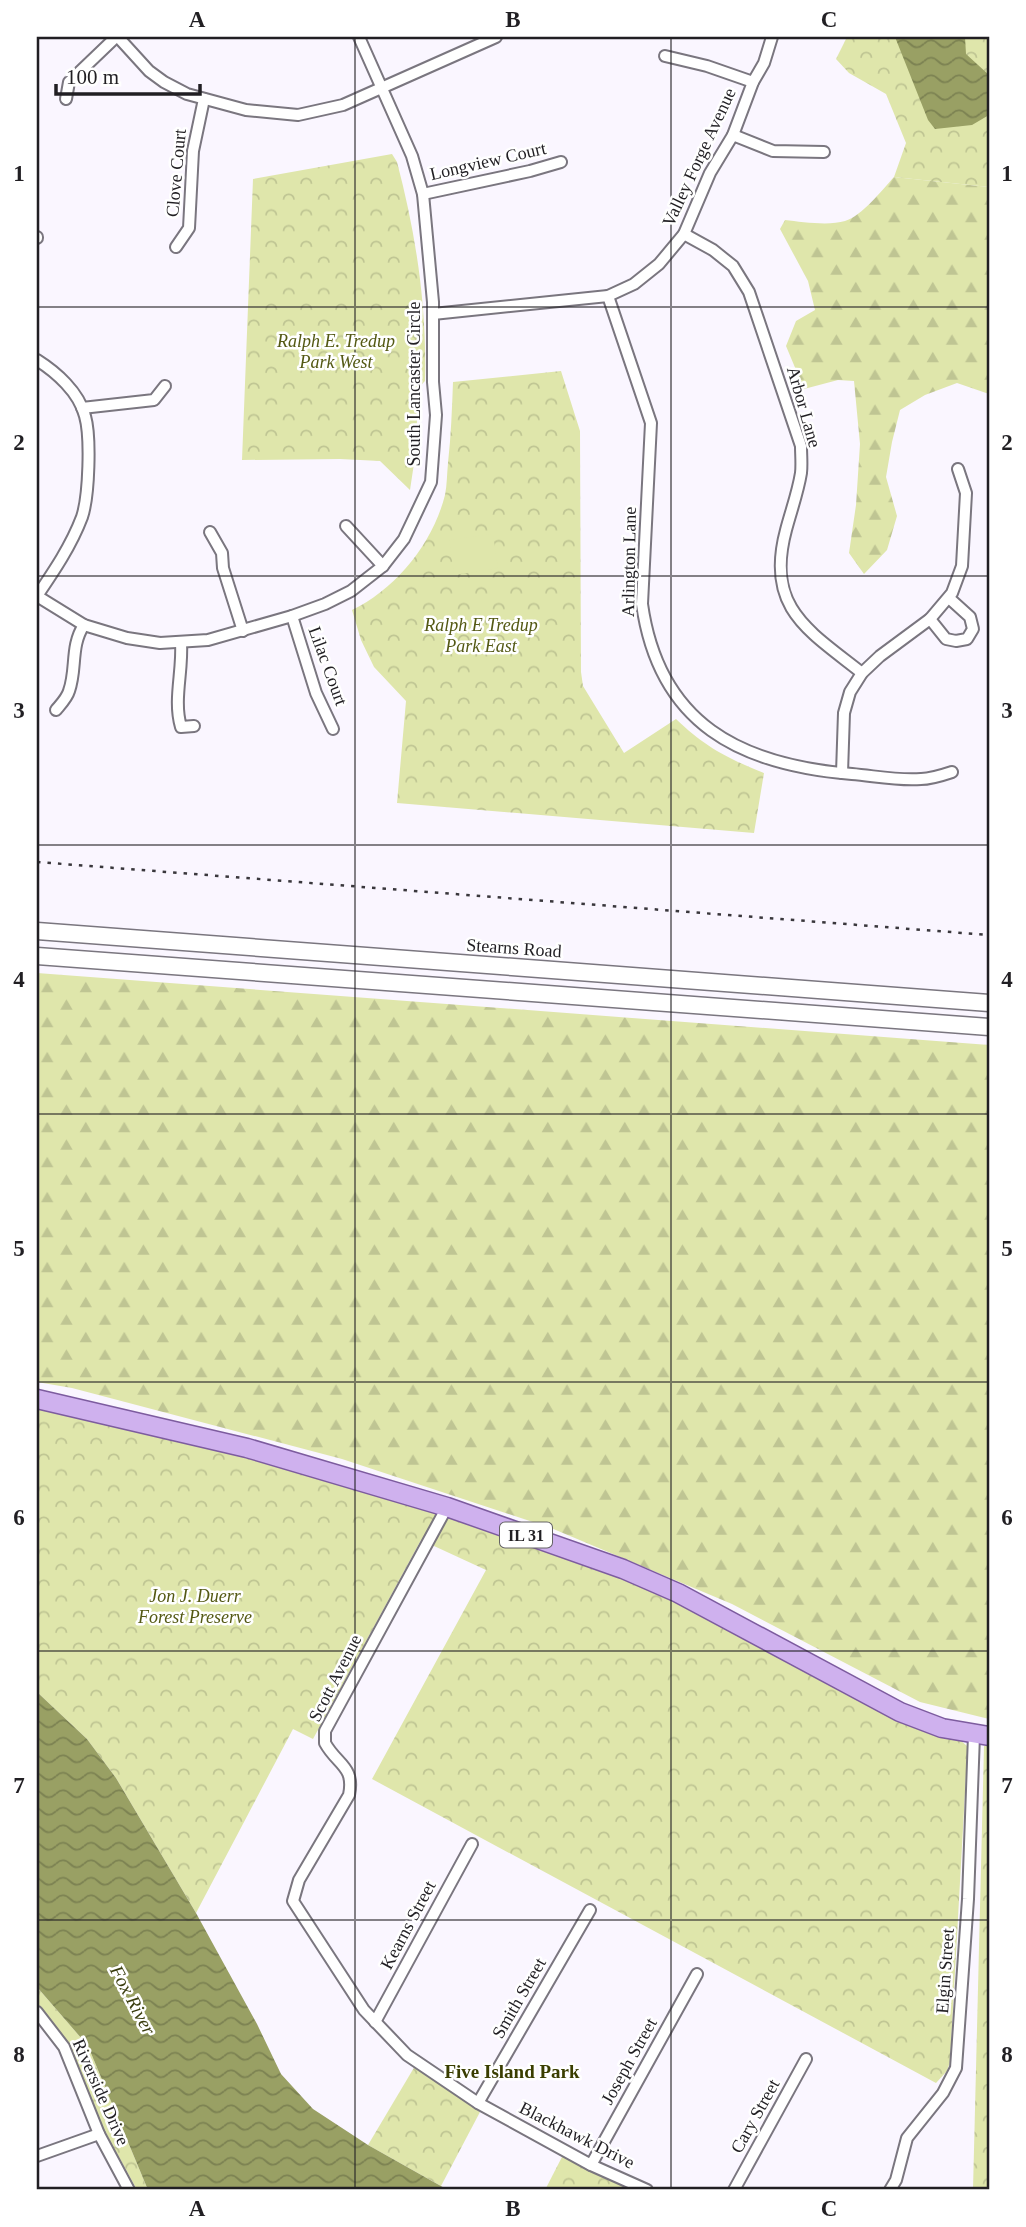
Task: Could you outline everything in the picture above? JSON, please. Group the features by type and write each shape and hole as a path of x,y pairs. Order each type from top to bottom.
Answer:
{"main road":[{"name":"Stearns Road","path":"37,931 989,1003"},
{"path":"37,956 989,1027"},
{"name":"IL 31","path":"37,1399 247,1448 339,1474 447,1507 623,1569 678,1593 900,1712 942,1728 982,1735"}],"street":[{"path":"66,99 69,82 117,37 140,62 164,82 187,94 246,110 298,115 343,105 496,37"},
{"name":"South Lancaster Circle","path":"37,596 84,625 127,638 160,643 208,640 325,604 351,591 383,566 404,539 431,482 436,415 433,314 423,194 412,156 359,37"},
{"name":"Valley Forge Avenue","path":"433,314 608,296 634,284 659,264 684,234 710,173 733,135 753,82 764,63 772,37"},
{"path":"665,56 707,66 753,82"},
{"name":"Clove Court","path":"176,247 189,228 193,151 204,99"},
{"path":"733,135 773,151 824,152"},
{"name":"Longview Court","path":"423,194 561,162"},
{"name":"Arbor Lane","path":"684,234 713,250 733,266 749,292 801,446 801,472 781,549 782,589 793,612 811,632 862,673"},
{"name":"Arlington Lane","path":"608,296 651,424 642,604 646,633 668,685 691,713 715,734 746,751 778,762 810,770 922,779 953,772"},
{"path":"37,360 71,389 82,408 85,415 89,468 83,515 59,564 37,596"},
{"path":"82,408 154,400 165,386"},
{"path":"842,773 844,713 850,692 862,673 880,656 930,619 949,598 962,566 966,493 958,469"},
{"path":"346,526 383,566"},
{"path":"210,532 222,553 227,584 243,631"},
{"path":"930,619 946,639 967,639 973,629 970,617 949,598"},
{"name":"Lilac Court","path":"292,615 316,693 333,729"},
{"path":"56,710 70,690 74,648 84,625"},
{"path":"181,643 177,713 181,727 194,726"},
{"name":"Scott Avenue","path":"293,1901 299,1880 349,1796 352,1782 348,1771 325,1743 326,1731 447,1507"},
{"name":"Elgin Street","path":"890,2190 896,2180 907,2138 943,2094 956,2068 982,1735"},
{"name":"Kearns Street","path":"375,2022 472,1843"},
{"name":"Blackhawk Drive","path":"293,1901 364,2010 407,2055 478,2104 592,2165 647,2190"},
{"name":"Smith Street","path":"478,2104 590,1910"},
{"name":"Joseph Street","path":"592,2165 697,1974"},
{"name":"Riverside Drive","path":"37,2012 64,2048 99,2134 128,2190"},
{"name":"Cary Street","path":"734,2190 806,2059"},
{"path":"37,2156 99,2134"}],"green space":[{"path":"847,37 989,37 989,187 894,177 906,143 886,94 849,73 836,59"},
{"name":"Ralph E. Tredup Park West","path":"392,154 397,162 410,216 424,325 425,381 418,388 416,450 410,490 380,461 242,460 253,179"},
{"path":"894,177 989,187 989,394 957,383 925,395 900,410 886,477 897,516 887,550 864,574 849,553 856,505 860,444 854,381 838,380 804,389 786,346 796,321 815,310 808,281 780,229 785,220 815,223 845,221 858,214"},
{"name":"Ralph E Tredup Park East","path":"561,371 580,431 583,686 624,753 676,719 717,751 764,773 754,833 397,803 406,701 374,667 361,640 352,610 398,577 432,530 445,495 453,382"},
{"path":"493,534 498,568 454,575 449,540"},
{"path":"37,973 989,1045 989,1719 920,1702 732,1604 551,1528 342,1459 72,1388 37,1382"},
{"name":"Jon J. Duerr Forest Preserve","path":"37,1408 289,1467 483,1528 609,1572 702,1614 959,1739 967,1746 967,1756 950,2062 947,2071 936,2083 372,1779 486,1570 421,1540 313,1739 293,1729 196,1913 116,1778 87,1739 37,1692"},
{"path":"984,1746 989,1746 989,2190 973,2190"},
{"path":"37,1987 88,2046 148,2190 137,2190 107,2135 75,2066 37,2002"},
{"path":"415,2066 480,2112 441,2186 368,2145"},
{"path":"563,2155 634,2190 545,2190"}],"water":[{"path":"895,37 965,37 966,54 989,75 989,115 972,125 935,129 928,120"},
{"name":"Fox River","path":"37,1692 87,1739 116,1778 196,1913 257,2024 281,2074 313,2109 368,2145 448,2190 148,2190 88,2046 37,1987"}],"railway":[{"path":"37,862 989,935"}],"district":[{"name":"Five Island Park","path":"512,2071"}]}
